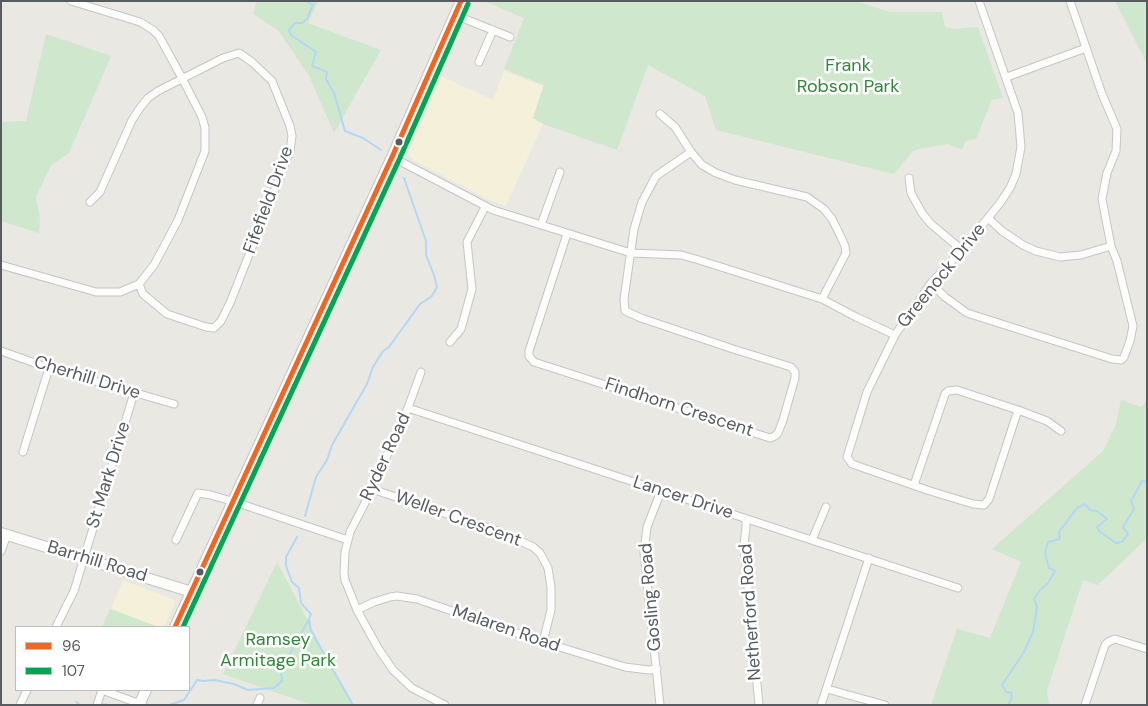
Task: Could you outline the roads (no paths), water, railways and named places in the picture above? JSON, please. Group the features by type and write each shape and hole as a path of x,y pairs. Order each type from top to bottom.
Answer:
{"main road":[{"path":"175,626 392,157 461,1"},
{"name":"Barrhill Road","path":"4,534 192,592"},
{"path":"140,704 146,691"}],"street":[{"path":"1,265 96,292 120,292 139,284 154,265 178,220 205,151 205,128 202,117 159,36 146,25 72,1"},
{"name":"Greenock Drive","path":"979,1 1016,104 1020,128 1020,162 1010,188 962,250 931,283 895,335 867,392 847,457 852,464 973,504 984,505 989,499 1018,410"},
{"path":"931,283 945,297 967,313 1112,359 1121,360 1127,350 1133,326 1102,199 1107,173 1116,151 1117,129 1102,94 1070,1"},
{"path":"455,15 510,37"},
{"path":"479,62 494,30"},
{"path":"1007,77 1086,48"},
{"name":"Fifefield Drive","path":"139,284 143,294 167,314 206,327 214,328 218,326 230,304 290,151 292,136 290,126 272,81 239,52 182,78"},
{"path":"90,202 100,192 132,120 140,108 148,98 182,78"},
{"path":"660,114 676,127 691,152 702,165 735,180 807,197 824,209 832,219 846,246 846,253 822,299"},
{"path":"631,253 636,222 649,188 656,176 691,152"},
{"path":"392,157 485,207 631,253 681,255 700,260 822,299 895,335"},
{"path":"541,225 560,172"},
{"path":"909,178 911,193 922,214 962,250"},
{"path":"450,342 461,329 472,289 467,242 485,207"},
{"path":"988,218 1002,231 1023,245 1036,251 1053,255 1072,256 1112,246"},
{"name":"Findhorn Crescent","path":"567,234 529,351 529,356 534,362 770,438 775,436 783,420 795,372 791,367 642,318 625,310 624,299 631,253"},
{"name":"Cherhill Drive","path":"1,351 49,368 174,404"},
{"path":"23,452 49,368"},
{"name":"Ryder Road","path":"421,372 408,408 348,540 344,563 345,580 357,610 378,648 393,670 412,688 445,705"},
{"path":"914,485 945,394 948,391 957,390 1018,410 1047,421 1060,431"},
{"name":"St Mark Drive","path":"56,626 74,591 134,393"},
{"name":"Lancer Drive","path":"408,408 958,588"},
{"name":"Weller Crescent","path":"372,489 503,533 533,546 540,553 548,568 550,587 551,610 543,642"},
{"name":"Gosling Road","path":"660,705 644,552 647,527 661,491"},
{"path":"176,540 198,493 212,495 241,504 348,540"},
{"path":"812,540 826,506"},
{"name":"Netherford Road","path":"746,518 744,545 759,705"},
{"path":"1,551 4,534"},
{"path":"821,705 869,558"},
{"name":"Malaren Road","path":"357,610 390,597 418,599 543,642 625,667 657,669"},
{"path":"1085,705 1108,642 1115,639 1147,650"},
{"path":"827,689 885,705"},
{"path":"20,705 27,691"},
{"path":"96,705 102,691"},
{"path":"105,691 140,704"}],"waterway":[{"path":"306,1 313,5 307,19 302,23 295,23 289,30 291,35 316,52 312,66 327,72 326,79 334,93 345,131 363,138 381,150"},
{"path":"305,516 316,477 367,384 373,367 383,351 389,347 420,304 432,296 437,287 426,255 426,241 404,178"},
{"path":"1008,705 1012,693 1006,692 1002,685 1024,652 1033,632 1037,607 1034,599 1048,583 1055,571 1049,568 1045,553 1048,542 1060,539 1059,532 1077,508 1085,504 1090,510 1097,511 1107,519 1097,527 1099,531 1116,543 1122,542 1128,534 1123,527 1134,509 1131,501 1142,481 1147,482"},
{"path":"297,537 286,557 286,566 292,582 299,588 301,603 311,614 309,619 311,631 353,705"},
{"path":"287,659 309,619"},
{"path":"190,691 197,680 214,680 234,684 248,690 274,688 282,681 281,671 284,665"},
{"path":"169,705 184,700 190,691"},
{"path":"76,702 80,705"},
{"path":"101,704 109,705"}],"park label":[{"name":"Frank Robson Park","path":"848,76"},
{"name":"Ramsey Armitage Park","path":"278,650"}]}
